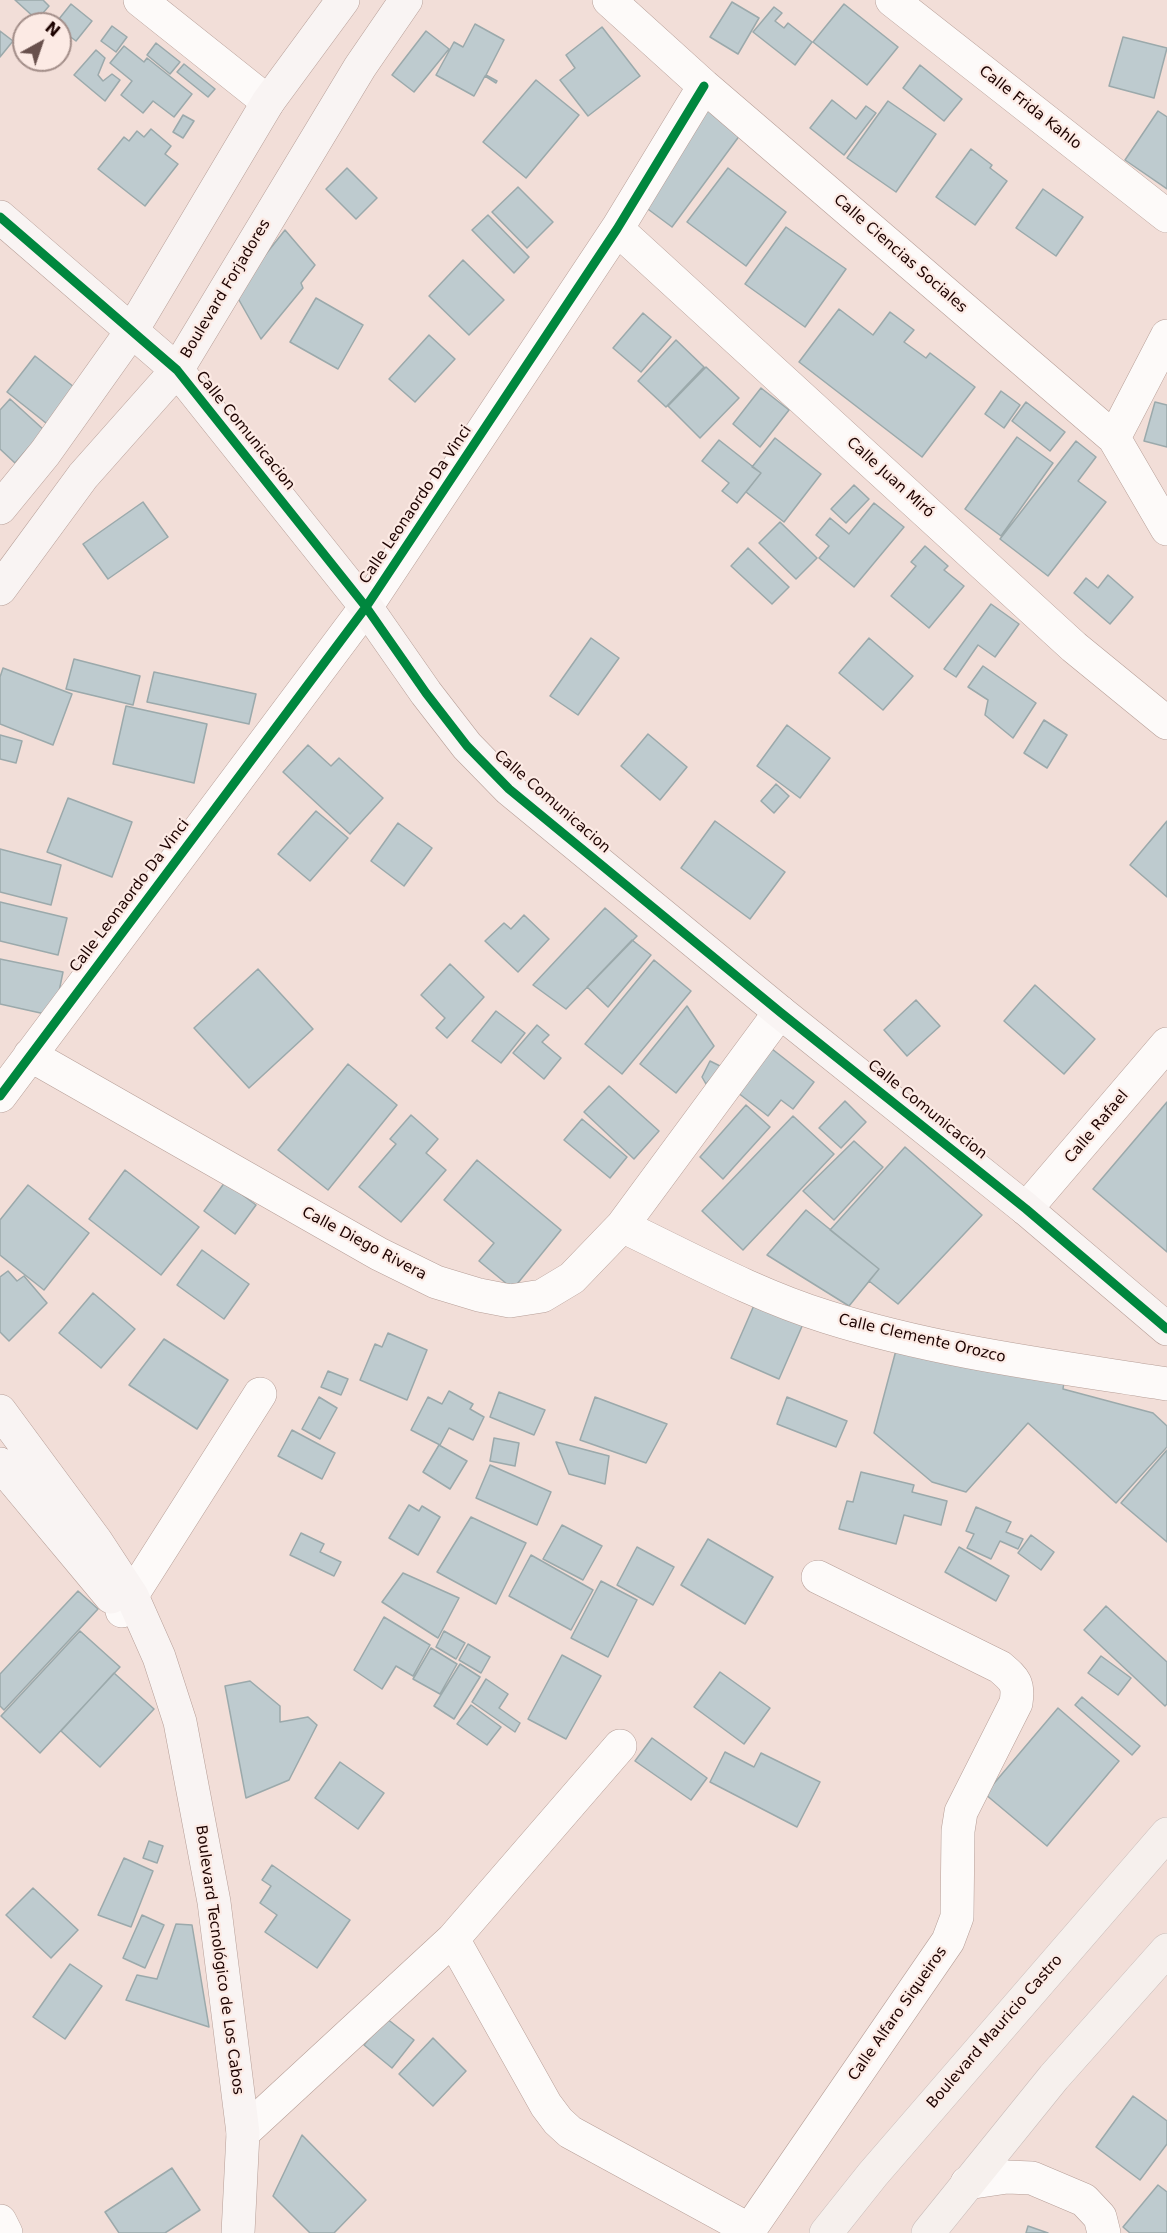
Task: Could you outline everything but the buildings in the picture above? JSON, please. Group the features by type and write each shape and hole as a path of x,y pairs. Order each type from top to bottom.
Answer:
{"main road":[{"name":"Boulevard Mauricio Castro","path":"826,2233 880,2165 1167,1834"},
{"path":"928,2233 1054,2077 1167,1950"}],"street":[{"path":"140,0 268,102"},
{"path":"0,508 45,453 131,332 268,102 343,0"},
{"name":"Boulevard Forjadores","path":"0,589 83,476 177,370 360,67 406,0"},
{"name":"Calle Ciencias Sociales","path":"609,0 704,86 1114,438 1167,529"},
{"name":"Calle Frida Kahlo","path":"892,0 1167,216"},
{"name":"Calle Leonaordo Da Vinci","path":"0,1096 366,607 617,229 704,86"},
{"name":"Calle Comunicacion","path":"0,217 177,370 366,607 426,693 467,746 509,789 780,1012 1026,1209 1167,1329"},
{"name":"Calle Juan Miró","path":"617,229 1074,647 1167,723"},
{"path":"1114,438 1167,336"},
{"name":"Calle Diego Rivera","path":"30,1055 379,1254 436,1282 478,1295 510,1301 542,1296 572,1278 622,1226 780,1012"},
{"name":"Calle Rafael","path":"1026,1209 1167,1044"},
{"name":"Calle Clemente Orozco","path":"622,1226 750,1287 825,1317 908,1340 1007,1360 1167,1384"},
{"path":"127,1604 260,1394"},
{"name":"Boulevard Tecnológico de Los Cabos","path":"0,1411 96,1541 127,1604 159,1657 180,1722 214,1902 243,2133 238,2233"},
{"name":"Boulevard Tecnológico de Los Cabos","path":"0,1464 127,1604"},
{"name":"Calle Alfaro Siqueiros","path":"748,2232 948,1941 957,1917 958,1832 961,1812 1016,1703 1018,1688 1012,1677 1000,1667 818,1577"},
{"path":"243,2133 453,1939 620,1746"},
{"path":"453,1939 546,2105 558,2121 570,2132 735,2222 748,2232"},
{"path":"967,2183 1007,2177 1032,2178 1084,2200 1100,2217 1104,2233"},
{"path":"0,2221 6,2233"}],"cycle path":[{"path":"0,1096 366,607 617,229 704,86"},
{"path":"0,217 177,370 366,607 426,693 467,746 509,789 780,1012 1026,1209 1167,1329"}]}
